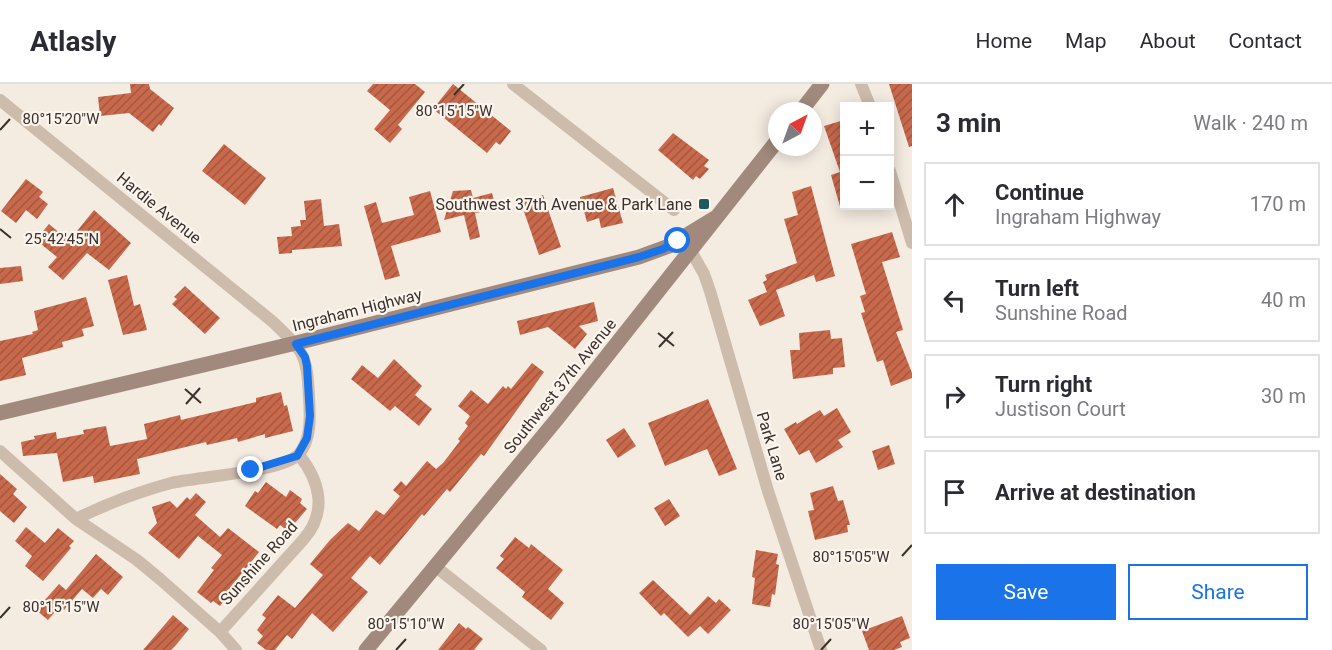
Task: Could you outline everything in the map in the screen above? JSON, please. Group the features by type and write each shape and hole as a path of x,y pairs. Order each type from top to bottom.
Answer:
{"main road":[{"path":"808,102 822,84"},
{"name":"Southwest 37th Avenue","path":"366,650 436,567 768,152"},
{"name":"Ingraham Highway","path":"0,413 296,344 651,253 669,246 715,218"}],"street":[{"path":"513,84 674,210"},
{"path":"861,84 868,102"},
{"name":"Hardie Avenue","path":"0,100 273,322 296,344"},
{"path":"894,184 912,243"},
{"name":"Park Lane","path":"691,251 704,274 710,291 768,491 821,650"},
{"path":"76,519 143,491 185,480 260,469 286,461 299,454 307,438 310,410 307,366 305,357 296,344"},
{"path":"0,451 76,519 149,569 220,632 236,650"},
{"name":"Sunshine Road","path":"220,632 314,526 319,493 314,477 299,454"},
{"path":"436,567 541,650"}],"building":[{"path":"130,84 149,84 150,89 174,108 161,126 159,124 153,132 129,113 100,116 98,97 131,93"},
{"path":"373,84 415,84 425,92 398,125 402,129 390,143 374,129 390,110 367,91"},
{"path":"453,84 511,131 500,145 496,142 487,153 433,109"},
{"path":"889,84 912,84 912,146 909,147"},
{"path":"840,121 840,172 824,126"},
{"path":"673,133 709,160 704,166 709,169 700,179 696,176 693,180 658,150"},
{"path":"224,144 266,178 245,205 202,171"},
{"path":"840,172 840,206 831,175"},
{"path":"26,179 43,192 39,197 48,204 37,219 26,210 16,223 1,211"},
{"path":"811,186 835,276 816,282 814,275 776,290 785,316 760,326 748,300 767,292 763,282 767,280 765,275 797,263 784,219 798,215 792,192"},
{"path":"613,188 623,223 601,228 599,218 587,222 580,197"},
{"path":"471,190 473,198 492,193 495,204 480,208 481,212 475,213 480,237 470,240 464,215 444,220 453,191"},
{"path":"430,191 441,232 391,246 400,276 385,280 364,206 376,202 382,223 414,215 409,197"},
{"path":"543,195 561,247 539,255 521,203"},
{"path":"321,199 324,226 339,224 342,246 292,250 292,253 279,254 277,237 292,236 291,227 301,226 300,220 306,220 304,201"},
{"path":"94,210 131,243 109,270 87,253 63,280 48,267 57,257 36,240 49,224 69,241"},
{"path":"892,232 900,257 882,262 903,330 896,332 912,378 891,386 883,360 877,362 861,313 865,312 860,296 866,294 851,244"},
{"path":"21,266 23,281 0,284 0,268"},
{"path":"127,275 134,306 140,304 147,330 123,335 108,280"},
{"path":"185,286 220,318 205,334 172,304 177,299 174,297"},
{"path":"86,297 94,326 82,329 84,336 62,342 63,347 22,358 26,375 0,381 0,341 33,334 32,332 38,330 34,311"},
{"path":"594,302 598,321 579,326 587,334 575,349 548,327 520,335 517,321"},
{"path":"830,330 831,339 842,338 845,367 833,368 833,374 793,379 790,350 800,350 799,333"},
{"path":"394,359 422,386 415,395 432,409 419,426 395,406 390,411 351,379 362,365 378,378"},
{"path":"532,363 544,372 484,456 481,454 450,492 447,489 424,516 422,514 380,565 370,556 351,578 368,592 333,632 312,613 292,639 287,635 275,650 266,650 257,643 263,636 257,630 266,618 262,615 278,595 295,608 323,575 310,564 330,540 348,523 359,531 376,510 384,515 400,496 393,490 401,481 406,486 427,461 436,469 443,463 468,426 465,423 470,416 458,406 471,390 488,404 503,386 511,389"},
{"path":"281,392 284,406 287,405 293,431 265,438 265,434 238,442 237,438 207,445 206,442 137,459 140,474 94,483 93,476 63,482 57,453 23,456 21,442 35,439 34,436 56,432 57,439 84,434 83,430 106,426 110,446 147,439 144,424 180,415 181,420 256,402 256,398"},
{"path":"708,399 737,469 719,476 707,449 665,466 648,423"},
{"path":"837,408 851,432 838,440 843,447 816,463 809,450 799,455 784,429 820,410 824,416"},
{"path":"624,428 636,446 618,458 606,440"},
{"path":"889,445 895,464 878,470 872,451"},
{"path":"0,474 17,489 13,494 27,507 14,523 0,511"},
{"path":"266,482 286,497 290,490 302,499 300,503 307,509 288,531 280,525 277,529 245,506 255,491 258,493"},
{"path":"833,486 838,501 843,500 850,525 847,525 848,532 815,540 808,511 814,510 810,493"},
{"path":"196,493 206,502 195,515 220,537 228,528 259,552 226,593 228,595 220,606 213,601 211,603 197,592 214,570 211,568 222,555 198,536 179,559 148,533 157,523 152,507 170,501 177,508 187,497 190,500"},
{"path":"669,499 680,516 665,526 654,508"},
{"path":"26,527 45,543 58,528 74,541 69,546 71,548 43,581 25,566 32,556 15,541"},
{"path":"515,537 529,548 531,544 563,570 548,589 564,603 551,620 522,597 525,592 496,568 504,559 500,556"},
{"path":"756,550 778,554 776,564 779,565 775,595 772,594 770,607 752,604 755,578 752,577"},
{"path":"96,554 123,577 108,595 101,589 93,598 82,589 64,610 60,606 48,620 36,610 59,584 66,590"},
{"path":"653,580 690,615 708,596 716,603 719,599 731,610 708,634 700,626 688,637 664,613 661,616 639,593"},
{"path":"173,615 189,629 176,645 171,650 143,650"},
{"path":"902,616 910,638 900,642 902,647 894,650 869,650 862,631"},
{"path":"459,623 483,639 474,650 438,650"}],"place":[{"name":"Southwest 37th Avenue & Park Lane","path":"704,204"}],"route":[{"path":"251,470 297,456 307,438 310,416 307,366 305,357 296,344 639,257 678,241"}]}
